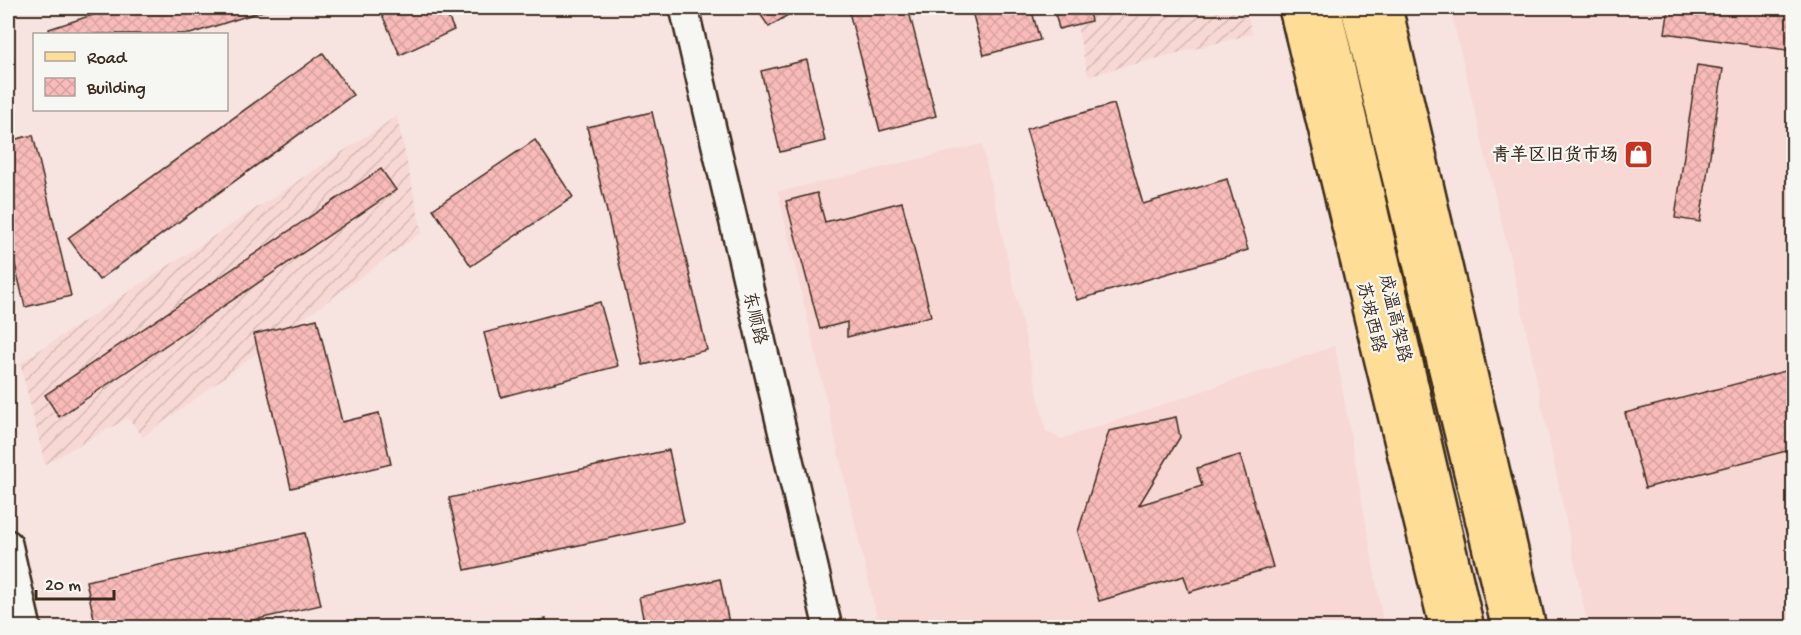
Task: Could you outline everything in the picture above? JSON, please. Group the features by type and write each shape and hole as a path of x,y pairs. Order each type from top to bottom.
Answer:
{"main road":[{"name":"苏坡西路","path":"1296,8 1447,627"},
{"name":"成温高架路","path":"1324,8 1467,627"},
{"path":"1358,8 1509,627"},
{"path":"1386,8 1529,627"}],"street":[{"name":"东顺路","path":"684,8 828,627"},
{"path":"8,544 27,627"}],"shaded area":[{"path":"1073,8 1246,8 1252,34 1088,76"},
{"path":"1450,8 1793,8 1793,627 1588,627 1520,300"},
{"path":"397,116 422,232 143,437 128,418 45,464 20,363"},
{"path":"982,144 1046,431 1061,439 1335,346 1384,627 879,627 778,192"}],"building":[{"path":"114,8 272,8 193,33 50,33 49,29"},
{"path":"379,8 444,8 454,30 400,55"},
{"path":"756,8 799,8 769,27"},
{"path":"848,8 908,8 936,116 880,131"},
{"path":"971,8 1031,8 1040,40 984,55"},
{"path":"1054,8 1088,8 1091,21 1059,29"},
{"path":"1669,8 1794,8 1794,51 1665,33"},
{"path":"323,53 353,95 99,280 68,238"},
{"path":"807,60 825,141 780,152 761,71"},
{"path":"1697,65 1723,69 1700,222 1675,218"},
{"path":"1114,104 1143,204 1227,179 1248,250 1077,300 1026,129"},
{"path":"652,112 707,350 643,365 587,127"},
{"path":"33,135 71,296 25,307 8,235 8,141"},
{"path":"535,140 573,197 471,266 433,209"},
{"path":"381,169 396,190 59,417 45,395"},
{"path":"817,193 825,222 902,202 931,316 847,337 847,322 820,329 786,201"},
{"path":"600,302 618,366 501,397 484,333"},
{"path":"317,319 342,422 379,413 391,464 291,488 254,334"},
{"path":"1793,369 1794,449 1645,488 1625,413"},
{"path":"1176,417 1180,437 1139,505 1202,486 1197,468 1240,455 1273,567 1189,592 1184,576 1099,601 1078,532 1109,431"},
{"path":"669,450 684,522 465,570 449,498"},
{"path":"305,533 321,605 218,628 96,628 86,581"},
{"path":"720,579 730,628 645,628 639,597"},
{"path":"546,619 548,628 507,628"}],"place":[{"name":"青羊区旧货市场","path":"1639,154"}]}
